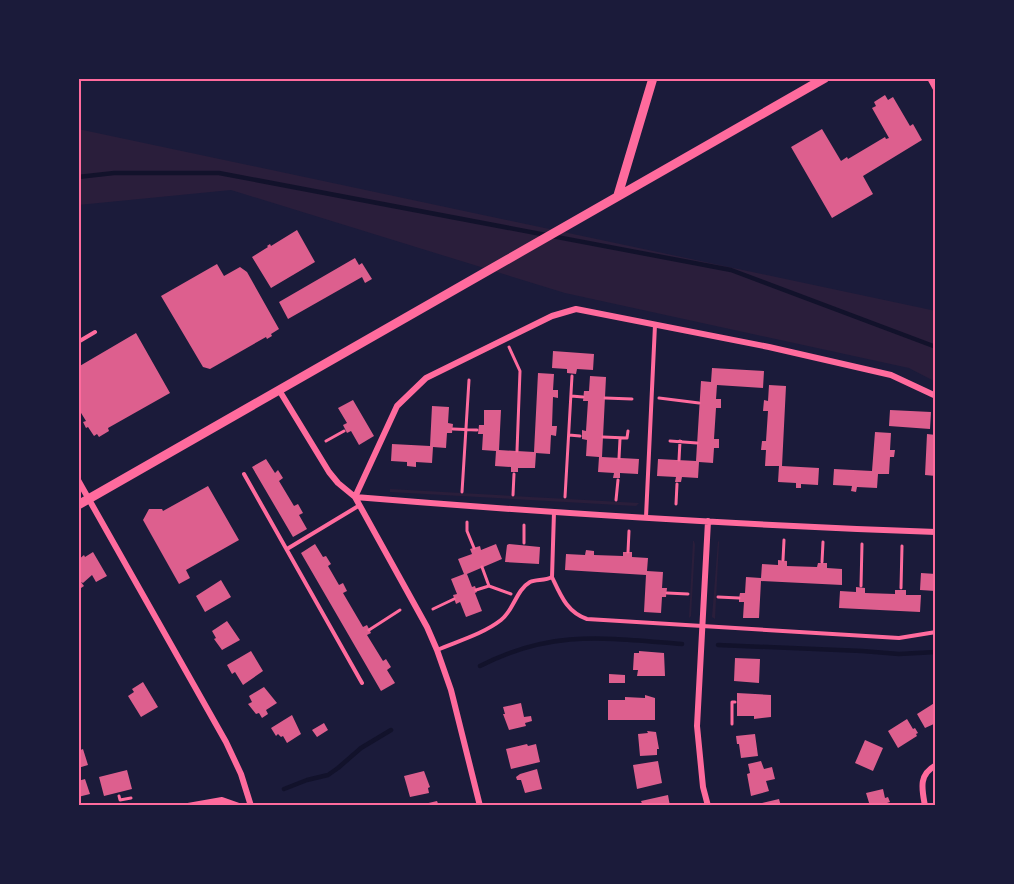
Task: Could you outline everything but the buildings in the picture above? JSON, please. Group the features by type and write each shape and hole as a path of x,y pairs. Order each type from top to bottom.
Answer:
{"street":[{"path":"618,195 653,78"},
{"path":"78,505 825,78"},
{"path":"930,78 936,89"},
{"path":"356,497 397,406 426,378 552,316 576,309 769,347 891,375 936,396"},
{"path":"279,390 329,472 338,483 356,497 427,627 451,690 480,806"},
{"path":"78,480 226,742 241,774 250,805 241,806 222,800 188,806"},
{"path":"356,497 555,512 936,532"},
{"path":"708,521 697,726 703,787 708,806"},
{"path":"925,806 921,785 928,769 936,765"}],"lane":[{"path":"646,517 655,324"},
{"path":"78,342 96,332"},
{"path":"244,474 362,683"},
{"path":"287,549 360,505"},
{"path":"555,512 552,578 567,606 576,615 587,619 899,638 936,632"},
{"path":"437,650 483,631 502,620 531,581 552,578"}],"path":[{"path":"506,339 520,371 517,451"},
{"path":"565,497 572,376"},
{"path":"462,492 469,380"},
{"path":"571,396 583,397"},
{"path":"605,398 632,399"},
{"path":"651,398 699,403"},
{"path":"453,429 477,430"},
{"path":"326,441 344,430"},
{"path":"603,437 627,438 628,431"},
{"path":"569,435 580,436"},
{"path":"619,458 620,438"},
{"path":"670,441 697,443"},
{"path":"679,460 680,441"},
{"path":"513,495 514,474"},
{"path":"616,500 618,480"},
{"path":"676,504 677,484"},
{"path":"467,522 467,531 474,548"},
{"path":"524,525 524,543"},
{"path":"628,531 628,552"},
{"path":"783,540 783,560"},
{"path":"822,562 823,542"},
{"path":"861,586 862,544"},
{"path":"900,588 902,546"},
{"path":"482,567 489,586"},
{"path":"476,590 489,586 518,597"},
{"path":"667,593 688,594"},
{"path":"718,597 740,598"},
{"path":"433,609 454,599"},
{"path":"369,630 400,610"},
{"path":"732,724 732,702 735,702"},
{"path":"119,796 120,800 131,798"}],"shaded area":[{"path":"78,129 936,311 936,382 909,368 565,293 231,190 78,205"},
{"path":"390,489 639,503 636,506 390,492"},
{"path":"693,541 695,545 691,616 689,618"},
{"path":"719,542 715,619 712,617"}],"waterway":[{"path":"78,177 114,173 219,173 731,270 936,347"},
{"path":"480,666 506,654 555,641 603,639 682,644"},
{"path":"718,645 899,654 936,652"},
{"path":"284,789 328,775 361,748 391,730"}]}
